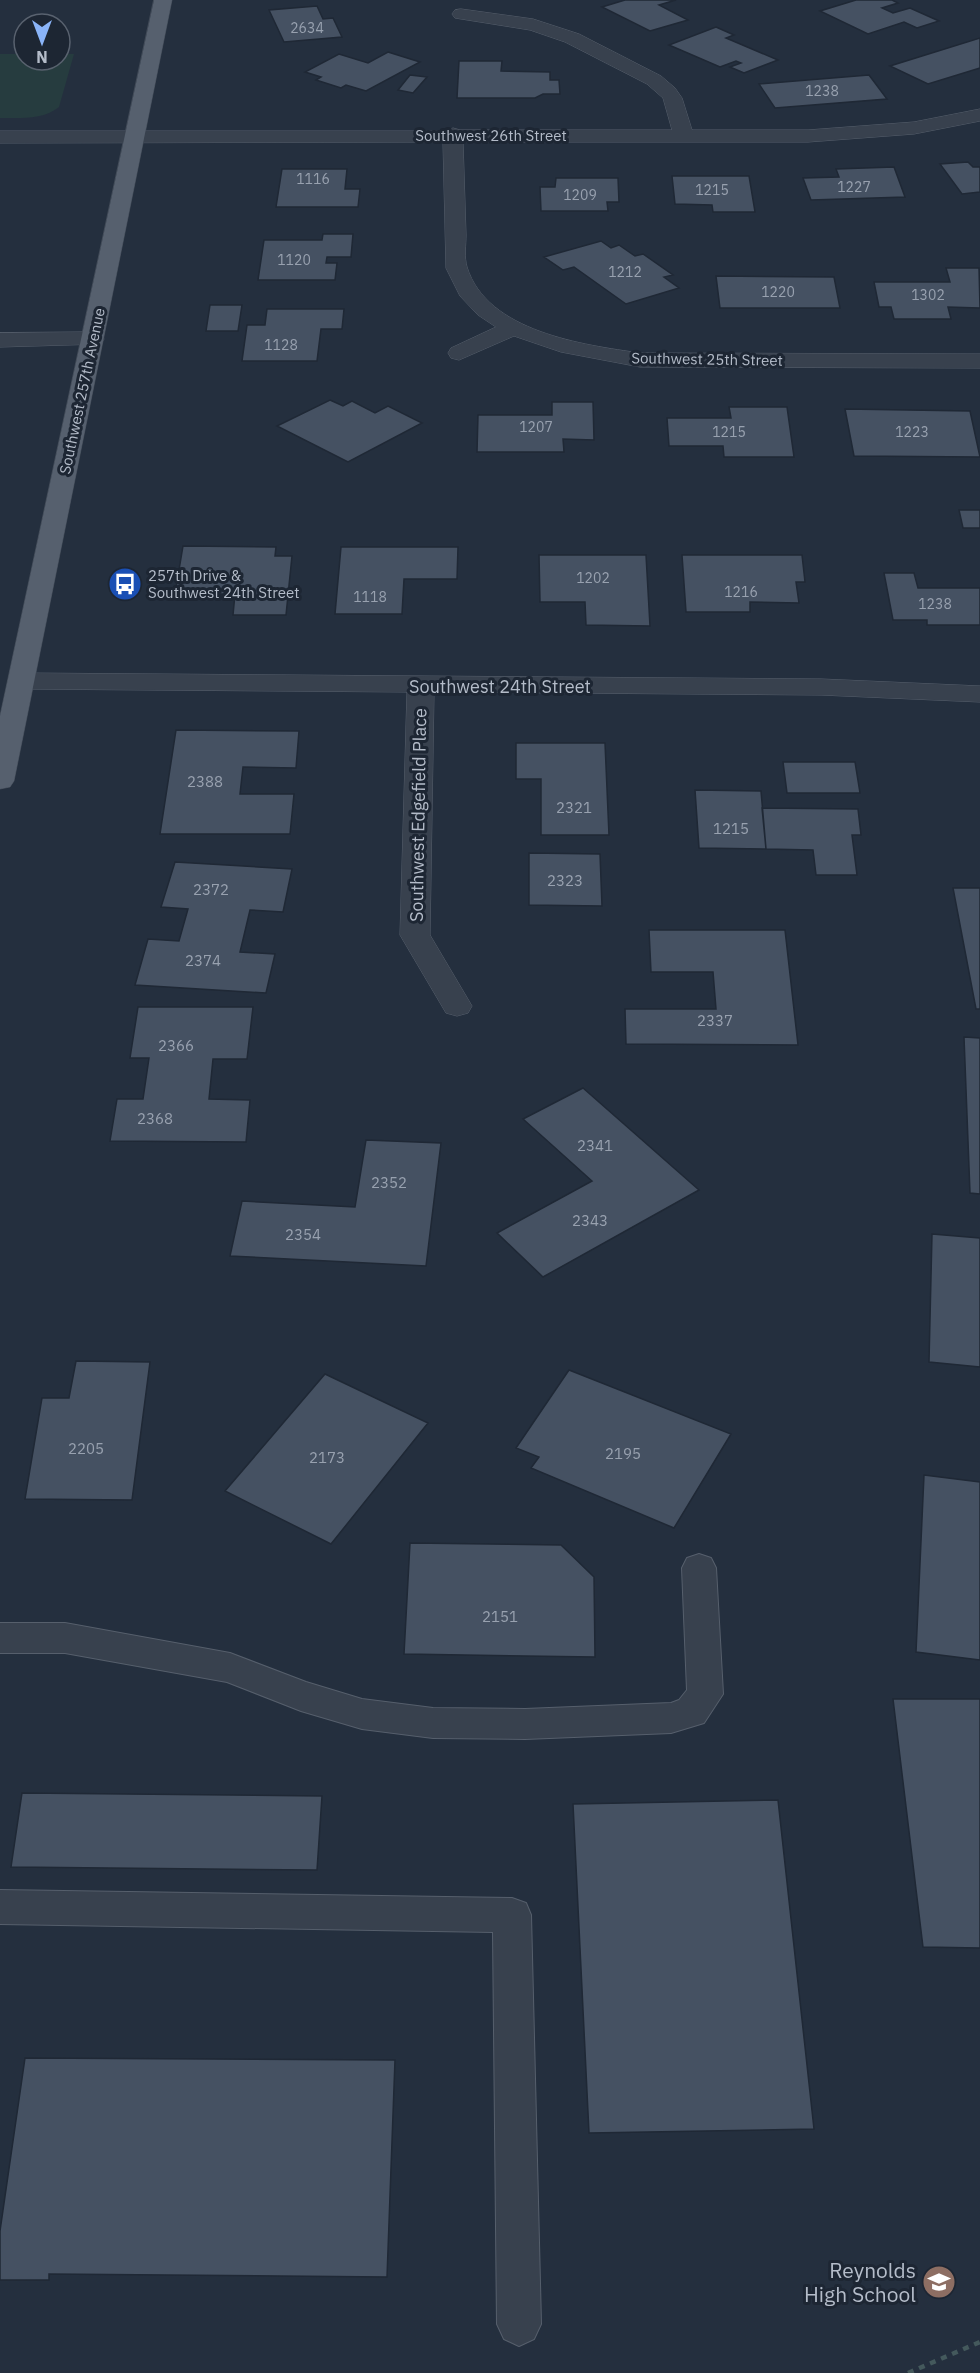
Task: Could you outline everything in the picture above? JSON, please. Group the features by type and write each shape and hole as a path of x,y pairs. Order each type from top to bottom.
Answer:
{"main road":[{"name":"Southwest 257th Avenue","path":"0,782 163,0"}],"street":[{"path":"461,14 533,25 572,38 654,80 666,88 675,100 682,135"},
{"name":"Southwest 26th Street","path":"0,136 453,134 808,136 914,128 980,115"},
{"name":"Southwest 25th Street","path":"453,134 456,267 465,288 484,308 513,328 549,343 593,354 640,360 980,361"},
{"path":"459,353 513,328"},
{"path":"0,340 93,339"},
{"name":"Southwest 24th Street","path":"21,681 421,686 821,687 980,694"},
{"name":"Southwest Edgefield Place","path":"421,686 415,935 457,1006"}],"lane":[{"path":"0,1638 65,1638 230,1668 301,1696 362,1714 392,1718 434,1723 525,1724 671,1718 691,1712 705,1694 699,1568"},
{"path":"0,1907 512,1916 519,2324"}],"path":[{"path":"908,2373 980,2342"}],"green space":[{"path":"0,54 12,54 12,72 69,72 59,107 39,116 0,118"}],"building":[{"path":"625,0 676,0 659,5 688,20 650,31 602,7"},
{"path":"856,0 892,0 898,3 882,8 893,13 910,8 939,21 917,28 904,22 868,34 820,11"},
{"path":"317,6 323,19 333,18 342,37 284,42 269,10"},
{"path":"716,27 734,35 726,38 778,60 744,73 730,67 741,63 736,61 720,67 669,45"},
{"path":"980,38 980,68 928,84 890,66"},
{"path":"388,52 420,62 366,91 346,85 341,88 316,80 321,77 305,72 339,54 368,63"},
{"path":"459,61 502,61 501,71 550,72 550,80 559,80 560,94 543,94 535,98 457,98"},
{"path":"410,75 427,77 413,93 398,90"},
{"path":"869,75 887,99 775,108 759,84"},
{"path":"968,162 973,167 980,167 980,192 962,194 940,164"},
{"path":"894,167 905,197 811,200 803,178 839,177 836,169"},
{"path":"282,169 347,169 345,189 360,189 358,207 276,207"},
{"path":"672,176 749,176 755,212 713,212 712,205 675,204"},
{"path":"556,178 618,178 619,202 607,202 608,211 541,211 540,187 555,187"},
{"path":"323,234 353,234 351,257 327,257 326,263 337,263 335,280 258,280 264,240 322,240"},
{"path":"601,241 611,248 619,245 635,256 643,254 673,275 664,277 679,288 626,304 574,267 563,270 544,257"},
{"path":"946,268 979,268 980,308 948,307 951,319 894,319 891,307 879,307 874,282 950,282"},
{"path":"716,276 834,277 840,308 720,308"},
{"path":"210,305 242,305 238,331 206,331"},
{"path":"267,309 344,309 342,329 321,329 317,361 242,361 247,325 265,325"},
{"path":"330,400 343,406 352,401 375,413 388,406 422,423 348,462 277,426"},
{"path":"552,402 593,402 594,440 563,439 564,452 477,452 478,415 552,415"},
{"path":"729,407 787,407 794,457 724,457 723,446 669,446 667,418 731,418"},
{"path":"845,409 970,411 980,457 854,456"},
{"path":"959,510 980,510 980,528 963,528"},
{"path":"183,546 276,547 275,556 292,556 286,615 233,615 235,594 175,594"},
{"path":"341,547 458,547 457,579 404,579 402,614 335,614"},
{"path":"539,555 646,555 650,626 586,625 585,602 540,602"},
{"path":"682,555 802,555 805,582 796,582 799,603 750,602 750,612 686,612"},
{"path":"884,573 914,573 918,588 980,588 980,625 927,625 927,620 893,620"},
{"path":"176,730 299,731 296,768 243,767 240,794 294,794 290,834 160,834"},
{"path":"516,743 605,743 609,835 541,835 541,779 516,779"},
{"path":"783,762 855,762 860,793 787,793"},
{"path":"695,790 761,791 766,849 699,848"},
{"path":"762,808 858,809 861,835 852,835 857,875 816,875 813,850 766,849"},
{"path":"529,853 600,854 602,906 529,905"},
{"path":"175,862 292,869 283,912 250,910 240,952 275,954 266,993 135,985 148,939 179,941 188,909 161,907"},
{"path":"953,888 980,888 980,1009 976,1009"},
{"path":"649,930 785,930 798,1045 626,1044 625,1009 716,1009 713,972 651,972"},
{"path":"138,1007 253,1007 247,1059 213,1059 209,1099 250,1100 246,1142 110,1141 117,1099 143,1099 149,1058 130,1058"},
{"path":"964,1037 980,1038 980,1194 970,1193"},
{"path":"583,1088 699,1190 543,1277 497,1233 592,1181 523,1119"},
{"path":"366,1140 441,1143 426,1266 230,1256 242,1201 355,1207"},
{"path":"932,1234 980,1238 980,1367 929,1362"},
{"path":"76,1361 150,1362 132,1500 25,1499 42,1398 69,1398"},
{"path":"569,1370 731,1434 674,1528 531,1468 539,1457 516,1448"},
{"path":"325,1374 428,1423 331,1544 225,1491"},
{"path":"924,1475 980,1482 980,1660 916,1652"},
{"path":"410,1543 561,1545 594,1577 595,1657 404,1654"},
{"path":"893,1699 980,1699 980,1948 923,1947"},
{"path":"22,1793 322,1796 317,1870 11,1867"},
{"path":"778,1800 814,2129 589,2133 573,1804"},
{"path":"25,2058 395,2060 387,2277 49,2274 49,2280 0,2280 0,2231"}],"place":[{"name":"257th Drive & Southwest 24th Street","path":"125,584"},
{"name":"Reynolds High School","path":"939,2282"}]}
